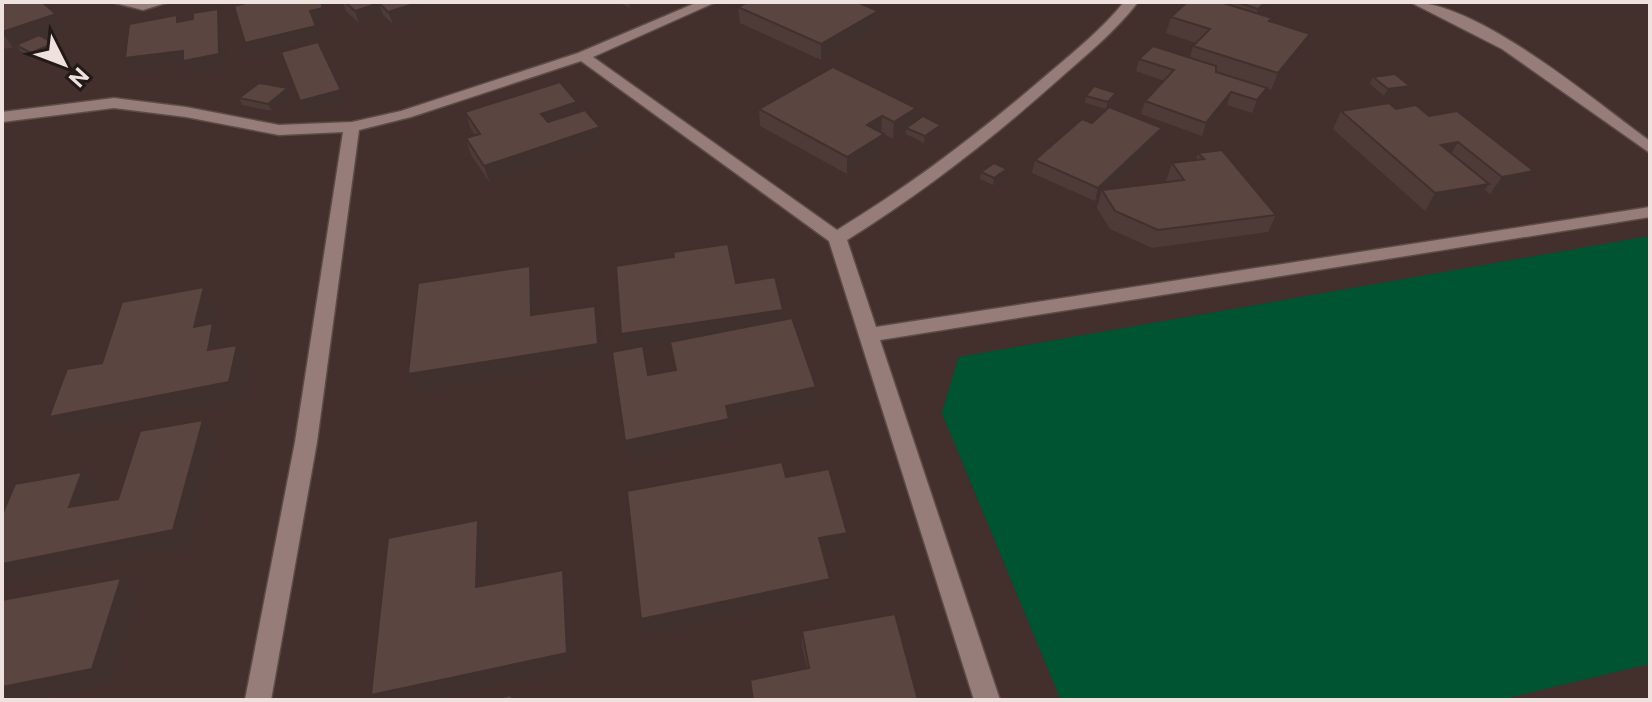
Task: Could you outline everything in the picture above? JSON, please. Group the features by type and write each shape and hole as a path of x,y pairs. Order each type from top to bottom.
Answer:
{"street":[{"path":"118,2 143,6 162,2"},
{"path":"2,117 114,103 186,112 279,130 352,127 406,114 583,56 709,2"},
{"path":"837,238 888,208 1020,108 1116,21 1131,2"},
{"path":"1417,2 1445,11 1478,28 1650,148"},
{"path":"583,56 837,238 987,700"},
{"path":"258,700 306,442 352,127"},
{"path":"869,335 1650,212"}],"green space":[{"path":"1650,236 1650,664 1500,700 1061,700 942,413 959,357"}],"building":[{"path":"2,2 42,2 56,14 2,32"},
{"path":"250,2 321,2 323,8 310,11 316,26 245,43 234,6"},
{"path":"345,2 420,2 388,12 379,3 355,11"},
{"path":"748,2 857,2 878,11 821,44 738,7"},
{"path":"1187,2 1220,2 1310,34 1278,73 1193,46 1210,29 1171,17"},
{"path":"1237,2 1266,2 1258,9"},
{"path":"218,9 219,54 183,61 183,51 125,58 129,24 177,15 177,22 193,19 193,13"},
{"path":"39,35 54,43 31,53 16,45"},
{"path":"318,42 341,90 300,101 281,52"},
{"path":"1153,46 1216,66 1216,72 1267,88 1257,100 1231,92 1206,123 1145,101 1174,70 1139,59"},
{"path":"833,67 916,108 894,122 882,116 867,125 884,134 847,157 759,109"},
{"path":"1395,74 1410,86 1388,89 1373,77"},
{"path":"560,82 577,102 541,114 548,122 585,110 600,127 484,166 466,138 480,134 465,112"},
{"path":"259,83 288,88 268,104 239,98"},
{"path":"1094,86 1116,93 1108,102 1086,96"},
{"path":"1389,103 1396,109 1416,105 1429,116 1457,111 1534,171 1502,177 1458,142 1441,145 1489,184 1435,193 1341,111"},
{"path":"1109,107 1162,128 1098,188 1035,160 1082,119 1092,123"},
{"path":"923,116 941,125 925,136 906,128"},
{"path":"1222,150 1276,215 1158,230 1115,211 1102,190 1184,180 1172,163 1204,159 1198,153"},
{"path":"994,163 1007,169 994,178 981,172"},
{"path":"728,244 736,283 775,277 783,310 621,334 616,266 674,257 673,252"},
{"path":"530,266 531,315 595,306 598,344 408,374 418,283"},
{"path":"204,287 194,327 213,323 208,350 237,345 229,382 49,417 67,369 102,363 122,302"},
{"path":"792,318 816,387 726,406 729,419 625,441 612,352 643,346 648,375 676,370 670,342"},
{"path":"203,420 173,530 2,564 2,515 15,484 82,472 69,507 118,499 140,431"},
{"path":"782,462 786,477 829,469 847,533 819,538 830,579 641,619 627,491"},
{"path":"478,520 476,587 563,570 567,653 371,695 388,538"},
{"path":"121,578 92,669 2,687 2,600"},
{"path":"895,614 918,700 753,700 750,680 809,668 802,631"},
{"path":"511,695 512,700 493,700"}]}
